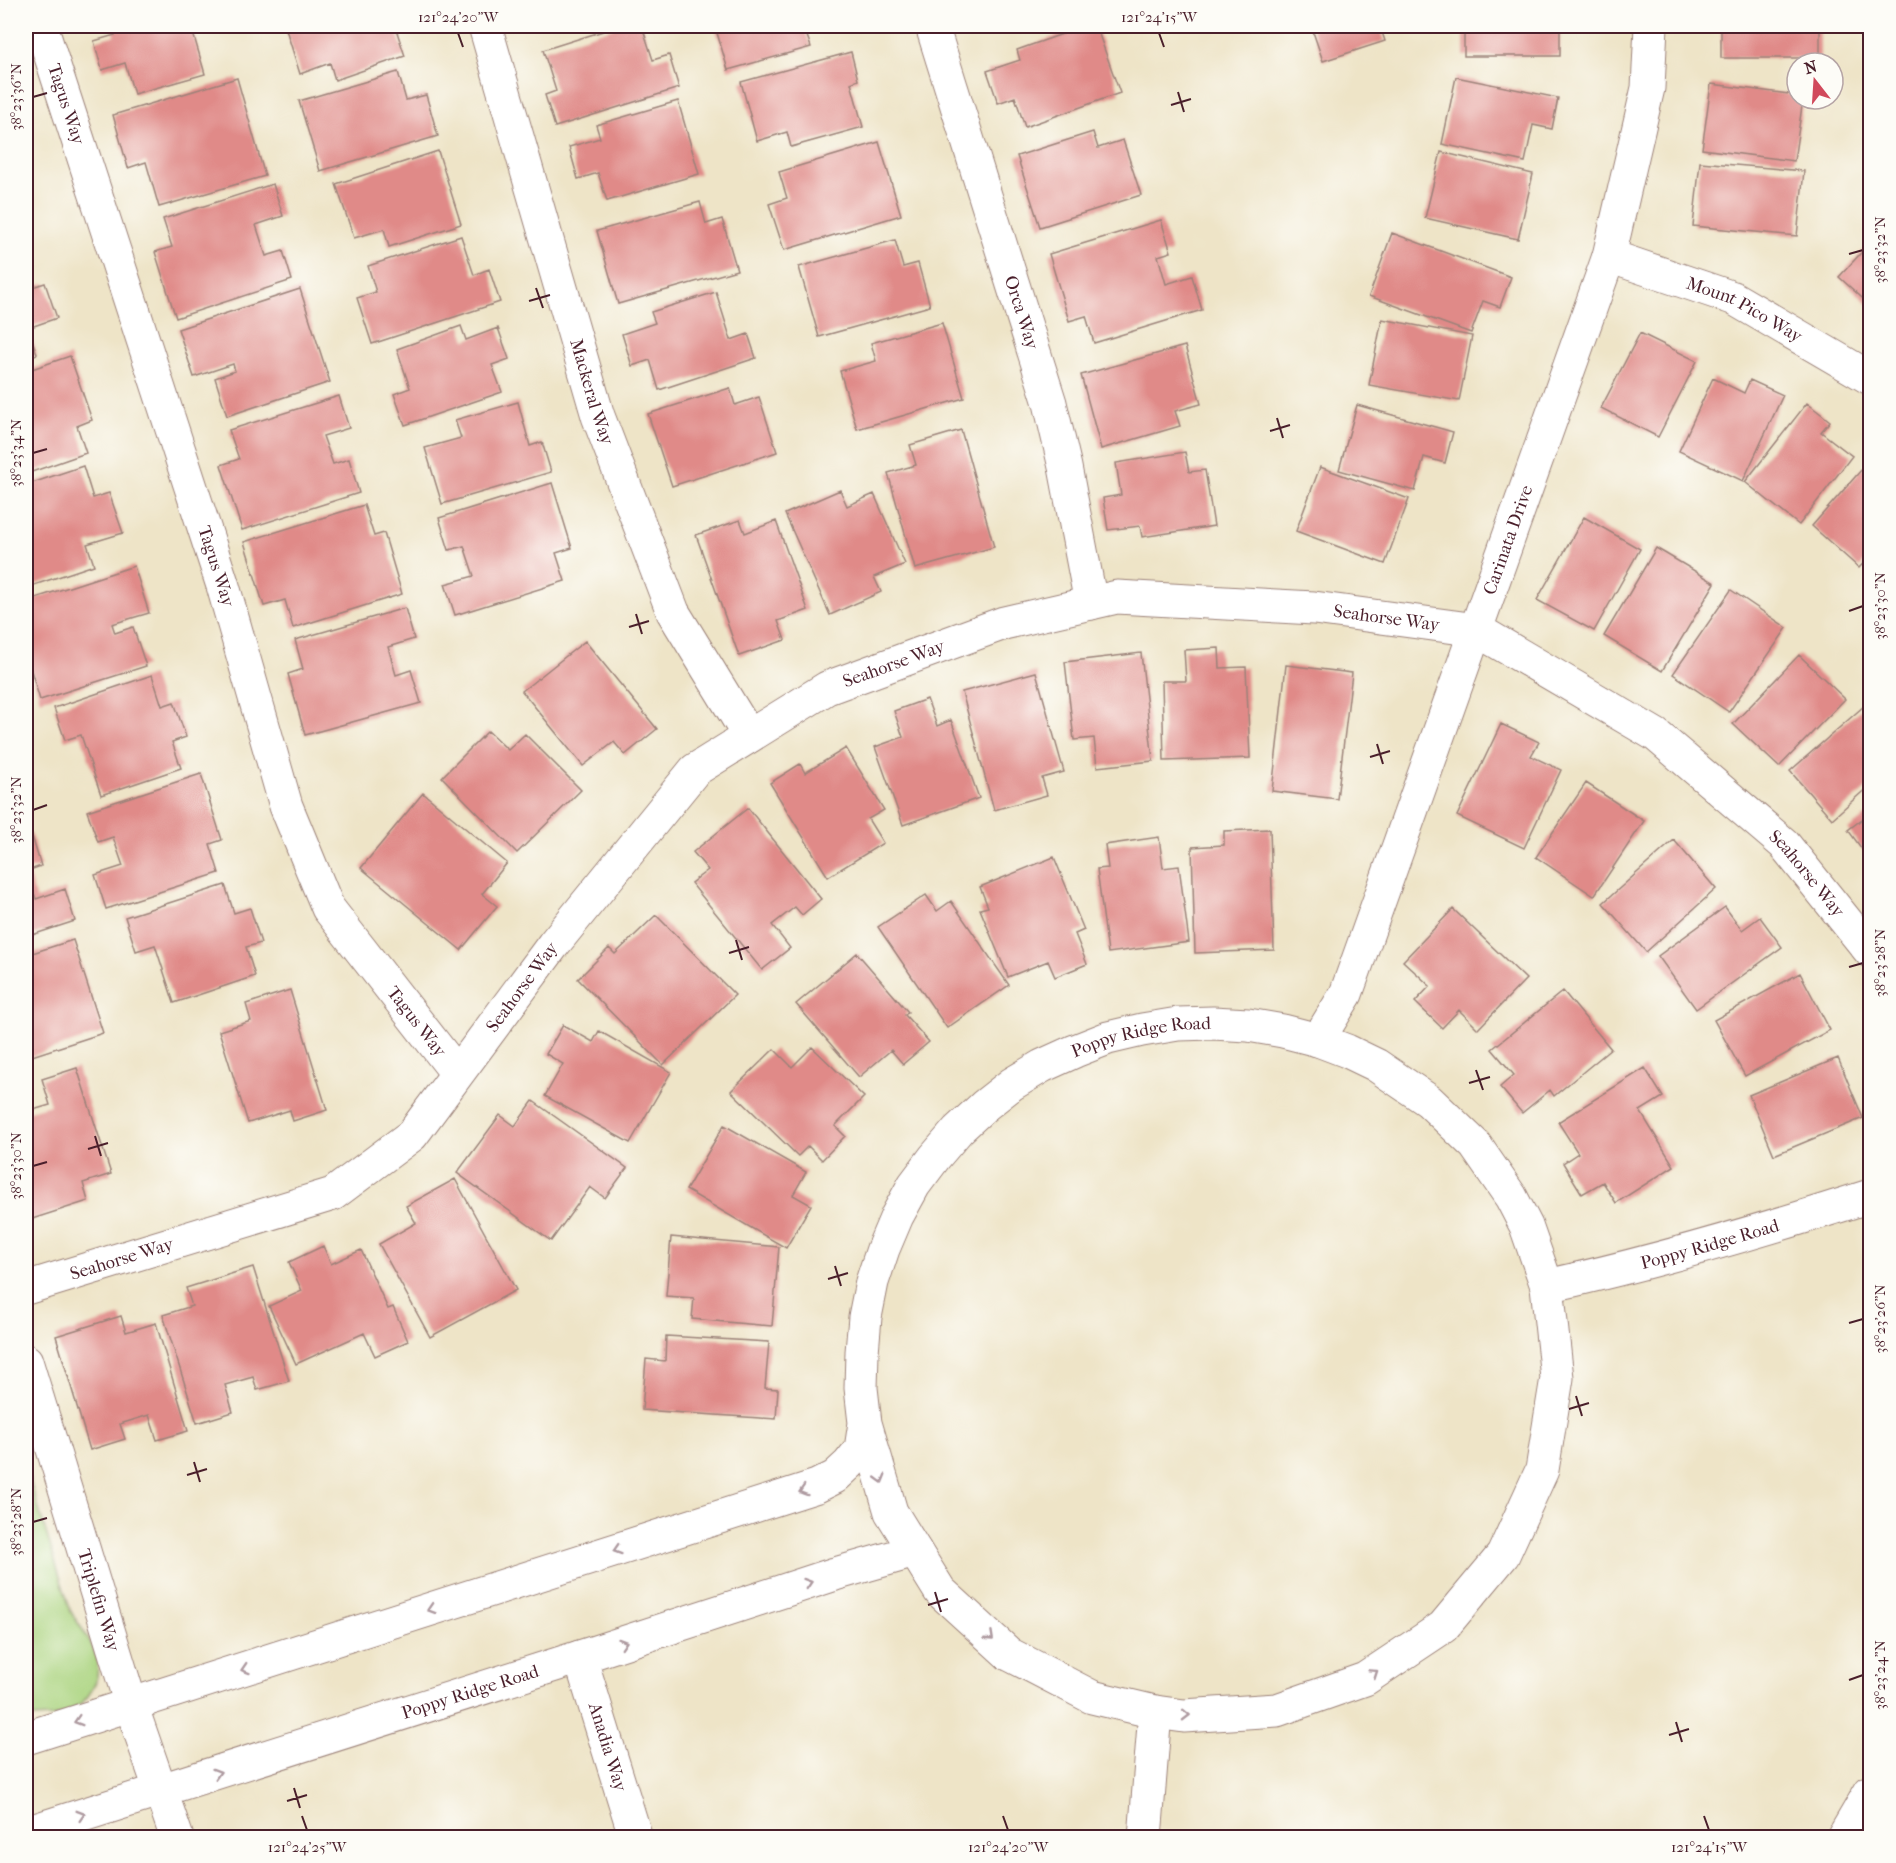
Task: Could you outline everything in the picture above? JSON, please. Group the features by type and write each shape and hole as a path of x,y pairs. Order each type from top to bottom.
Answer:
{"street":[{"name":"Tagus Way","path":"40,26 223,586 286,806 328,908 457,1073"},
{"name":"Mackeral Way","path":"485,26 598,416 673,612 749,736"},
{"name":"Orca Way","path":"932,26 1050,403 1065,467 1091,603"},
{"name":"Carinata Drive","path":"1318,1040 1346,994 1609,256 1648,88 1651,26"},
{"name":"Mount Pico Way","path":"1609,256 1733,298 1870,378"},
{"name":"Seahorse Way","path":"26,1288 333,1194 412,1135 553,945 695,770 828,688 1004,623 1117,597 1314,608 1477,630 1656,735 1784,844 1870,951"},
{"name":"Poppy Ridge Road","path":"1178,1024 1225,1024 1283,1031 1318,1040 1347,1051 1403,1082 1429,1101 1474,1145 1511,1197 1526,1226 1547,1286 1557,1378 1542,1470 1503,1555 1443,1627 1365,1679 1277,1710 1184,1716 1155,1712 1092,1697 1009,1654 940,1591 915,1551 891,1512 865,1423 861,1388 861,1352 872,1282 897,1216 914,1185 958,1130 1012,1084 1042,1066 1075,1051 1108,1038 1142,1030 1178,1024"},
{"name":"Poppy Ridge Road","path":"1547,1286 1699,1248 1870,1196"},
{"name":"Triplefin Way","path":"26,1361 131,1705 177,1838"},
{"name":"Poppy Ridge Road","path":"26,1738 818,1486 835,1477 861,1449 865,1423"},
{"name":"Poppy Ridge Road","path":"26,1833 835,1574 915,1551"},
{"name":"Anadia Way","path":"580,1657 636,1838"},
{"path":"1145,1838 1155,1712"},
{"path":"1843,1838 1870,1792"}],"green space":[{"path":"26,1469 71,1612 92,1646 98,1668 93,1688 88,1696 73,1709 53,1717 26,1719"}],"building":[{"path":"112,26 191,26 205,74 134,94 125,63 102,70 94,41 115,35"},
{"path":"285,26 395,26 405,56 335,80 330,63 300,74"},
{"path":"619,26 642,26 653,60 669,55 679,88 555,127 545,95 556,91 543,50"},
{"path":"715,26 832,26 806,33 811,47 728,70"},
{"path":"1085,26 1096,26 1120,93 1025,127 1015,97 998,103 987,71 1020,60 1017,50"},
{"path":"1311,26 1380,26 1385,41 1323,61"},
{"path":"1464,26 1560,26 1560,56 1464,56"},
{"path":"1721,26 1820,26 1820,51 1785,51 1785,58 1721,58"},
{"path":"851,52 858,80 851,83 863,127 791,147 787,132 757,141 741,82"},
{"path":"398,72 406,100 426,95 438,136 320,171 299,101"},
{"path":"1456,77 1558,98 1552,129 1533,125 1525,162 1442,144"},
{"path":"237,78 265,176 159,207 146,162 128,168 113,115"},
{"path":"1711,84 1785,93 1785,111 1801,111 1794,161 1702,149"},
{"path":"678,101 699,174 607,201 598,173 578,179 569,147 600,138 596,125"},
{"path":"1093,132 1098,148 1123,140 1141,195 1040,227 1017,156"},
{"path":"879,142 901,215 784,250 769,204 787,198 779,172"},
{"path":"438,151 461,224 389,247 384,229 354,238 336,184"},
{"path":"1441,152 1533,174 1518,239 1425,218"},
{"path":"1700,162 1804,171 1797,236 1693,226"},
{"path":"273,184 283,216 256,225 266,256 283,251 292,280 176,318 155,252 172,247 163,219"},
{"path":"700,202 706,224 722,219 737,270 618,304 597,231"},
{"path":"1161,220 1171,252 1158,256 1166,284 1192,276 1202,310 1094,343 1086,316 1069,321 1049,254"},
{"path":"1392,233 1511,277 1500,307 1483,301 1471,333 1369,296"},
{"path":"461,236 474,275 489,269 500,302 372,344 357,298 376,292 368,266"},
{"path":"895,240 903,267 918,263 930,306 819,337 799,267"},
{"path":"1870,243 1870,305 1839,277"},
{"path":"45,283 57,318 28,328 37,354 26,358 26,289"},
{"path":"300,289 330,382 227,416 215,378 235,371 233,364 194,377 178,329"},
{"path":"716,292 731,340 748,334 756,358 659,390 650,360 632,366 622,334 655,323 651,312"},
{"path":"1382,319 1472,336 1459,401 1369,385"},
{"path":"942,323 964,398 857,429 840,371 876,361 871,343"},
{"path":"461,326 466,340 498,328 509,359 492,365 502,392 405,425 394,394 410,388 397,349"},
{"path":"1640,333 1697,361 1658,437 1601,408"},
{"path":"1185,346 1201,404 1175,411 1180,426 1101,449 1081,375"},
{"path":"70,356 92,420 77,426 86,453 26,474 26,371"},
{"path":"1713,378 1744,393 1750,380 1783,395 1743,481 1679,451"},
{"path":"730,388 735,405 759,397 777,452 672,486 648,414"},
{"path":"339,396 349,428 323,436 333,464 349,459 359,493 242,530 221,465 239,459 229,430"},
{"path":"518,402 530,446 542,442 551,472 442,504 425,448 461,438 455,420"},
{"path":"1807,403 1830,421 1821,432 1852,456 1799,525 1745,482"},
{"path":"1357,405 1453,432 1445,463 1424,457 1415,491 1339,470"},
{"path":"961,430 994,547 915,569 888,473 916,465 910,445"},
{"path":"1185,452 1189,472 1205,470 1214,526 1142,537 1140,526 1108,530 1103,498 1121,495 1116,463"},
{"path":"1870,460 1870,556 1859,568 1812,526"},
{"path":"83,466 93,498 109,493 123,533 87,544 94,565 28,587 26,580 26,485"},
{"path":"1320,467 1409,499 1385,564 1296,531"},
{"path":"552,483 572,548 556,553 565,581 455,615 445,584 474,576 464,546 449,550 439,518"},
{"path":"840,490 847,506 874,494 905,564 874,577 881,592 830,615 785,514"},
{"path":"364,505 374,536 384,533 402,594 293,628 285,600 264,606 244,542"},
{"path":"1584,517 1640,549 1594,631 1537,600"},
{"path":"740,520 745,533 776,521 808,610 778,621 785,640 739,656 696,535"},
{"path":"1656,548 1715,583 1662,671 1604,636"},
{"path":"134,566 149,613 112,624 115,633 133,627 146,666 40,700 26,654 26,601"},
{"path":"1731,590 1787,628 1729,712 1673,674"},
{"path":"405,608 414,639 388,647 396,675 411,670 421,703 305,735 288,674 303,669 295,640"},
{"path":"585,641 657,729 625,755 614,742 583,766 522,691"},
{"path":"1219,648 1220,668 1246,667 1250,758 1164,761 1162,681 1186,681 1184,650"},
{"path":"1141,653 1153,761 1097,767 1094,738 1074,740 1065,662"},
{"path":"1799,655 1845,699 1779,767 1733,724"},
{"path":"1286,665 1352,673 1337,799 1272,791"},
{"path":"1036,672 1064,772 1042,778 1047,795 994,810 962,692"},
{"path":"152,675 162,706 174,702 186,737 172,742 181,768 101,795 81,735 65,740 54,708"},
{"path":"927,699 937,726 951,720 979,798 903,825 875,747 903,737 894,711"},
{"path":"1864,706 1870,713 1870,785 1832,819 1790,771"},
{"path":"1501,724 1539,742 1531,756 1561,770 1524,848 1457,816"},
{"path":"488,731 508,750 525,734 581,790 517,853 442,777"},
{"path":"846,748 884,810 868,819 883,843 828,877 770,783 800,764 805,773"},
{"path":"201,774 222,840 210,844 219,873 106,909 95,875 123,866 113,837 98,842 87,811"},
{"path":"1586,783 1644,821 1594,896 1536,857"},
{"path":"423,793 507,863 482,894 497,906 461,950 361,868"},
{"path":"748,808 821,899 802,915 795,907 772,925 790,948 762,970 691,883 708,870 693,852"},
{"path":"1870,813 1870,860 1848,830"},
{"path":"1270,829 1274,950 1195,953 1192,847 1224,845 1224,831"},
{"path":"31,833 41,866 27,871 36,899 65,889 75,921 26,937 26,835"},
{"path":"1159,837 1163,868 1179,866 1189,942 1108,953 1097,869 1108,868 1105,845"},
{"path":"1674,840 1716,889 1646,952 1603,903"},
{"path":"1054,857 1084,930 1075,934 1087,964 1055,977 1048,961 1008,977 980,909 988,907 980,887"},
{"path":"225,885 234,913 250,908 261,943 246,947 255,976 174,1003 155,945 136,951 125,917"},
{"path":"926,895 937,911 951,901 1009,985 947,1028 878,927"},
{"path":"1725,907 1742,930 1760,917 1782,947 1696,1009 1658,956"},
{"path":"1453,909 1526,979 1478,1029 1459,1010 1442,1028 1415,1002 1430,986 1403,961"},
{"path":"656,915 735,995 663,1065 578,979 609,948 615,954"},
{"path":"73,940 103,1033 26,1058 26,955"},
{"path":"857,953 908,1012 905,1015 929,1042 903,1064 891,1050 859,1077 796,1004"},
{"path":"1800,973 1830,1030 1745,1076 1714,1020"},
{"path":"290,990 327,1110 293,1121 290,1110 248,1123 219,1031 251,1021 246,1004"},
{"path":"1563,991 1611,1049 1554,1096 1550,1090 1522,1113 1500,1087 1514,1075 1492,1049"},
{"path":"563,1025 593,1042 599,1031 671,1072 630,1143 545,1096 563,1064 546,1054"},
{"path":"812,1047 864,1097 835,1126 845,1136 822,1160 808,1146 798,1156 731,1091 774,1049 792,1067"},
{"path":"1838,1058 1863,1118 1774,1155 1749,1095"},
{"path":"77,1068 111,1174 83,1183 88,1201 26,1221 26,1112 50,1105 42,1079"},
{"path":"1645,1068 1663,1097 1640,1111 1674,1166 1616,1203 1603,1182 1582,1194 1563,1163 1578,1153 1558,1122"},
{"path":"533,1101 627,1168 605,1198 590,1187 551,1241 457,1173 500,1115 515,1126"},
{"path":"724,1125 806,1172 793,1195 811,1205 786,1248 686,1190"},
{"path":"455,1179 516,1290 430,1337 379,1244 416,1223 406,1206"},
{"path":"671,1237 779,1247 772,1326 692,1319 694,1298 666,1296"},
{"path":"323,1246 331,1264 361,1250 388,1309 393,1307 408,1341 375,1356 364,1333 296,1364 269,1306 302,1291 289,1262"},
{"path":"253,1267 289,1381 257,1390 253,1377 225,1385 233,1412 197,1423 163,1315 192,1306 186,1288"},
{"path":"121,1316 126,1332 156,1323 188,1431 157,1440 149,1415 120,1424 125,1439 90,1450 56,1336"},
{"path":"666,1336 769,1342 765,1388 778,1389 776,1419 642,1410 646,1359 665,1361"}]}
